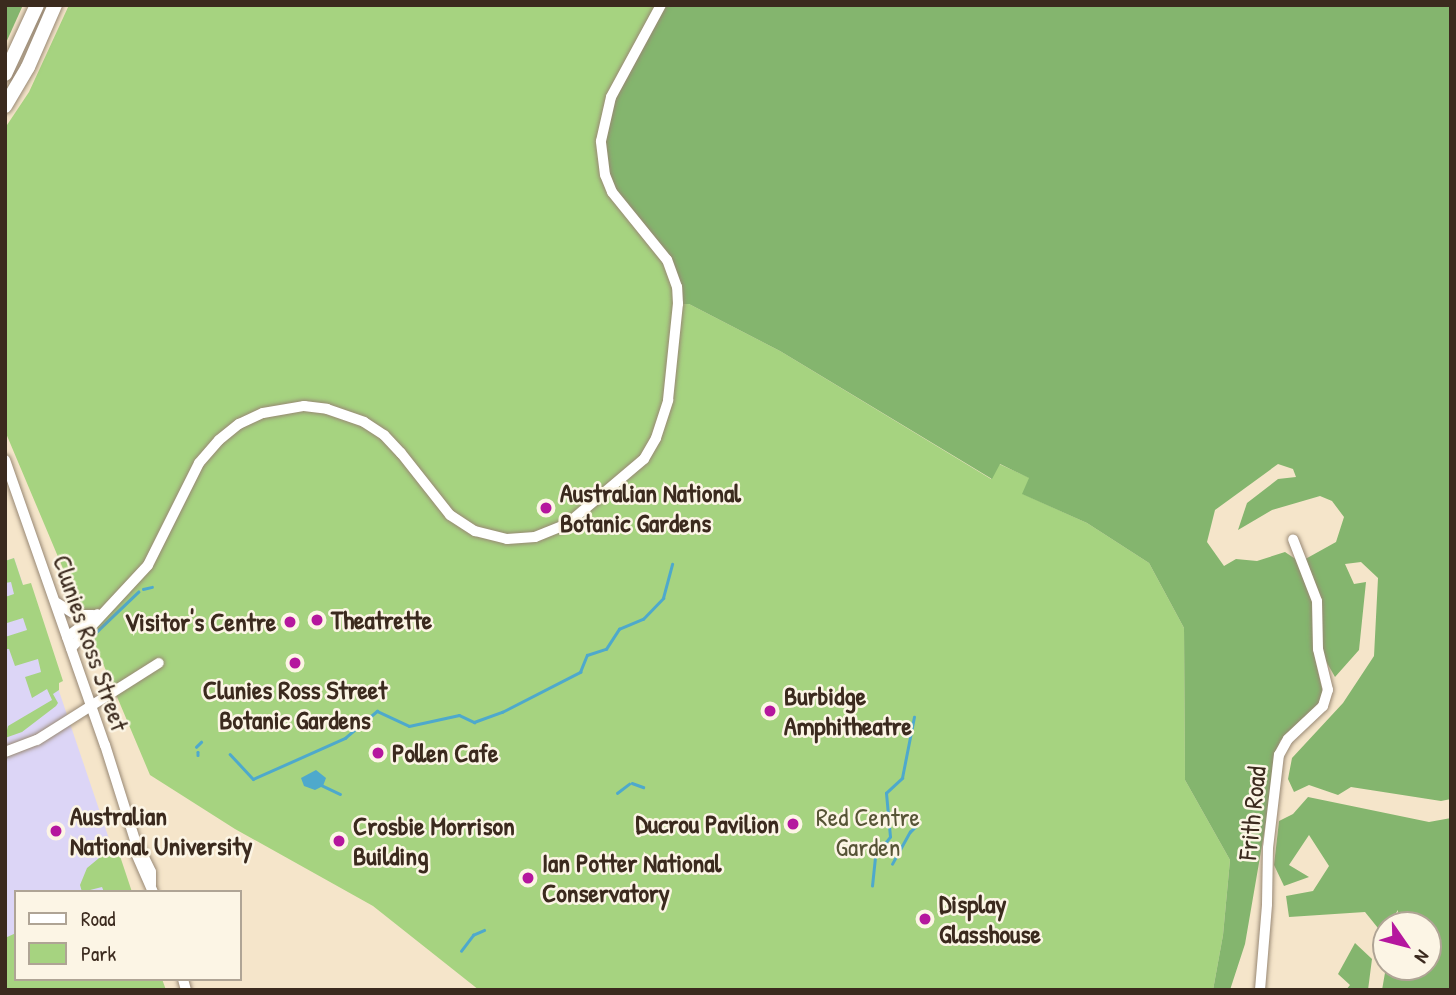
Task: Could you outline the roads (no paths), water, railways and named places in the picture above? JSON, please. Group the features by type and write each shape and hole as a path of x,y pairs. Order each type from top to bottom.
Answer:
{"highway":[{"path":"5,74 37,5"},
{"path":"5,106 28,68 55,5"}],"street":[{"path":"71,648 148,565 200,463 219,440 239,424 263,413 304,406 327,409 364,422 384,435 401,453 450,515 475,531 507,539 535,537 567,524 644,459 656,438 668,400 678,304 677,287 667,260 612,192 605,175 601,141 611,97 662,5"},
{"name":"Clunies Ross Street","path":"5,460 91,705 135,840 135,851 152,888"},
{"name":"Frith Road","path":"1260,990 1267,904 1268,848 1279,755 1288,739 1323,706 1328,690 1318,649 1317,601 1293,539"},
{"path":"54,600 69,613 82,617 104,612"},
{"path":"67,637 93,615"},
{"path":"5,752 37,740 159,663"}],"water":[{"path":"316,770 326,778 323,786 315,790 304,786 301,778"}],"waterway":[{"path":"230,754 253,779 345,738 377,711 409,726 459,715 474,722 502,712 580,672 587,655 606,649 619,629 643,619 663,598 672,564"},
{"path":"143,589 152,587"},
{"path":"87,654 92,636 138,592"},
{"path":"872,886 875,856 890,837 886,793 902,778 914,717"},
{"path":"196,747 201,742"},
{"path":"632,783 643,787"},
{"path":"617,793 629,784"},
{"path":"321,785 340,794"},
{"path":"892,864 910,832 918,824"},
{"path":"461,951 473,935 484,930"}],"place":[{"name":"Australian National Botanic Gardens","path":"546,508"},
{"name":"Theatrette","path":"317,620"},
{"name":"Visitor's Centre","path":"290,622"},
{"name":"Clunies Ross Street Botanic Gardens","path":"295,663"},
{"name":"Burbidge Amphitheatre","path":"770,711"},
{"name":"Pollen Cafe","path":"378,753"},
{"name":"Ducrou Pavilion","path":"793,824"},
{"name":"Australian National University","path":"56,831"},
{"name":"Crosbie Morrison Building","path":"339,841"},
{"name":"Ian Potter National Conservatory","path":"528,878"},
{"name":"Display Glasshouse","path":"925,919"}],"park label":[{"name":"Red Centre Garden","path":"868,832"}]}
